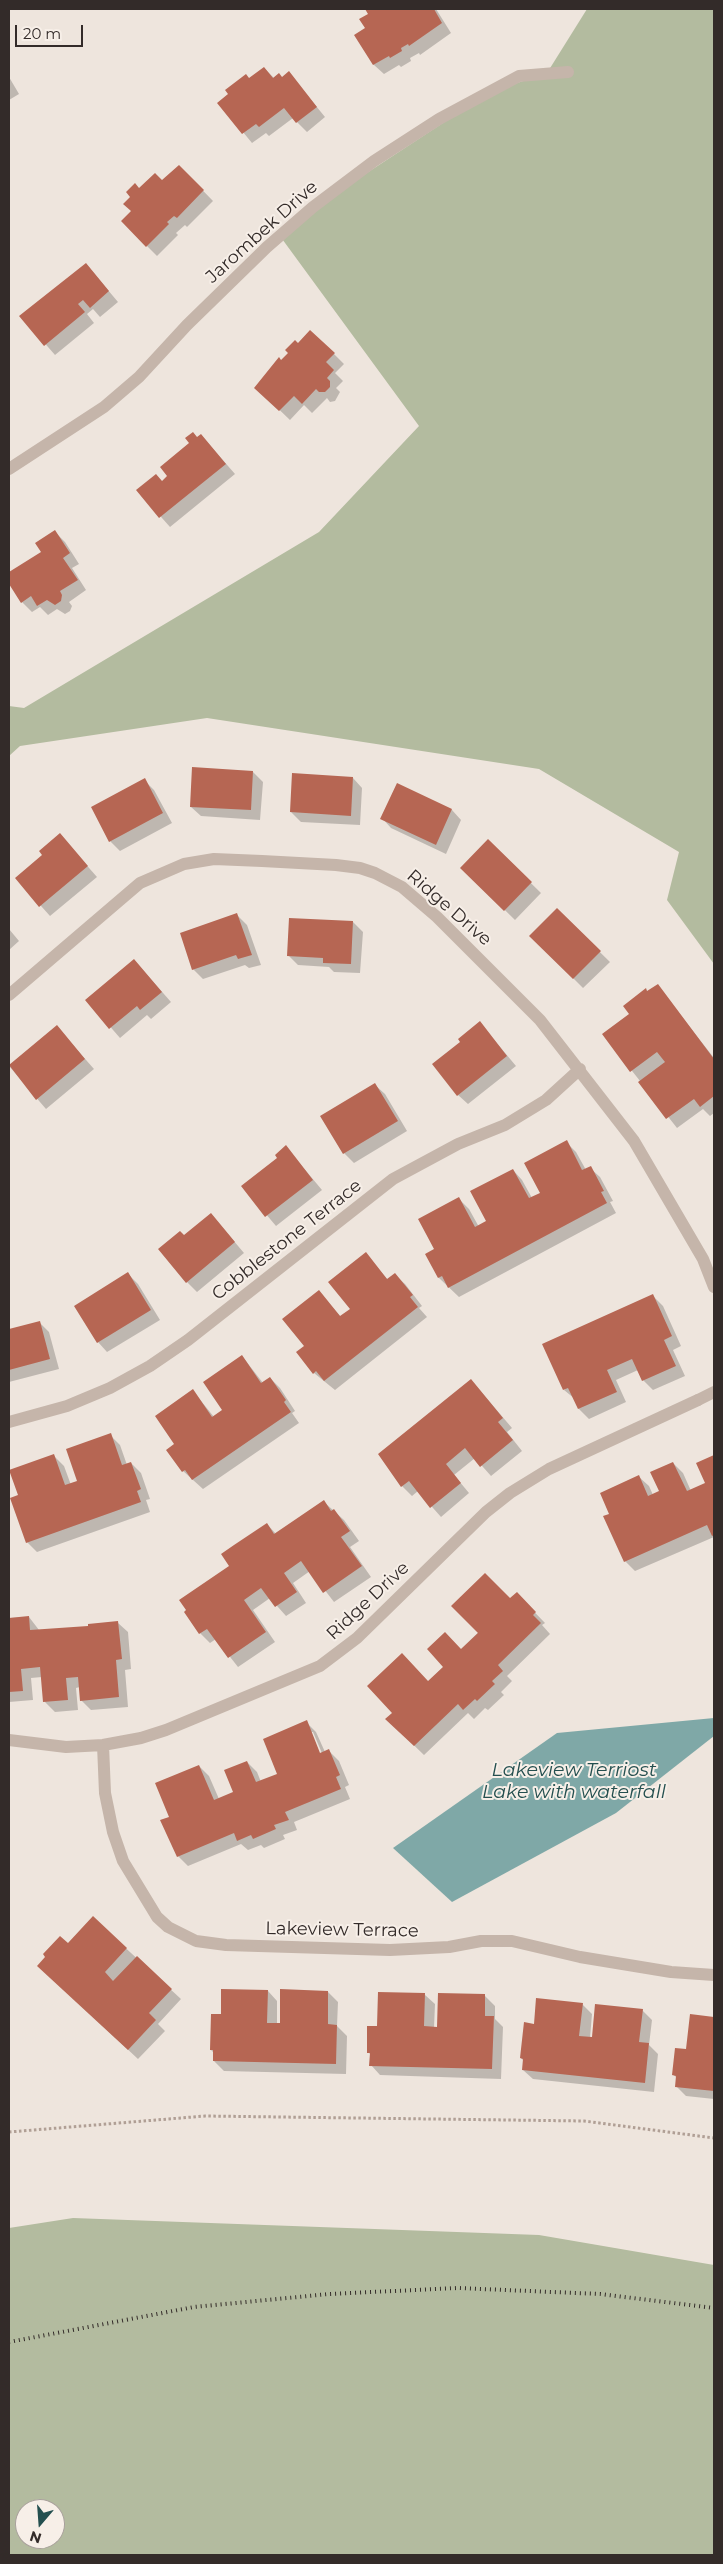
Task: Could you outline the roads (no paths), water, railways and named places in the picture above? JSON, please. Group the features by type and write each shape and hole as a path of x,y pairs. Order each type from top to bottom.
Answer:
{"street":[{"name":"Jarombek Drive","path":"9,469 104,407 125,389 267,247 313,207 374,161 447,114 519,76 568,72"},
{"name":"Ridge Drive","path":"9,995 140,883 161,872 184,864 214,859 360,868 389,879 402,887 437,917 540,1020 580,1070 634,1141 703,1259 714,1287"},
{"name":"Cobblestone Terrace","path":"9,1422 67,1406 110,1388 150,1366 188,1340 393,1179 458,1144 513,1120 546,1100 580,1070"},
{"name":"Ridge Drive","path":"9,1740 66,1747 103,1745 166,1730 320,1666 357,1638 486,1512 510,1493 549,1469 714,1392"},
{"name":"Lakeview Terrace","path":"103,1745 106,1793 113,1832 123,1861 157,1917 168,1927 196,1941 226,1945 390,1950 450,1947 481,1941 512,1941 580,1957 671,1972 714,1975"}],"water":[{"name":"Lakeview Terriost Lake with waterfall","path":"714,1718 714,1736 616,1813 452,1902 393,1848 557,1733"}],"railway":[{"path":"9,2342 194,2307 329,2294 458,2288 600,2294 714,2308"}]}
